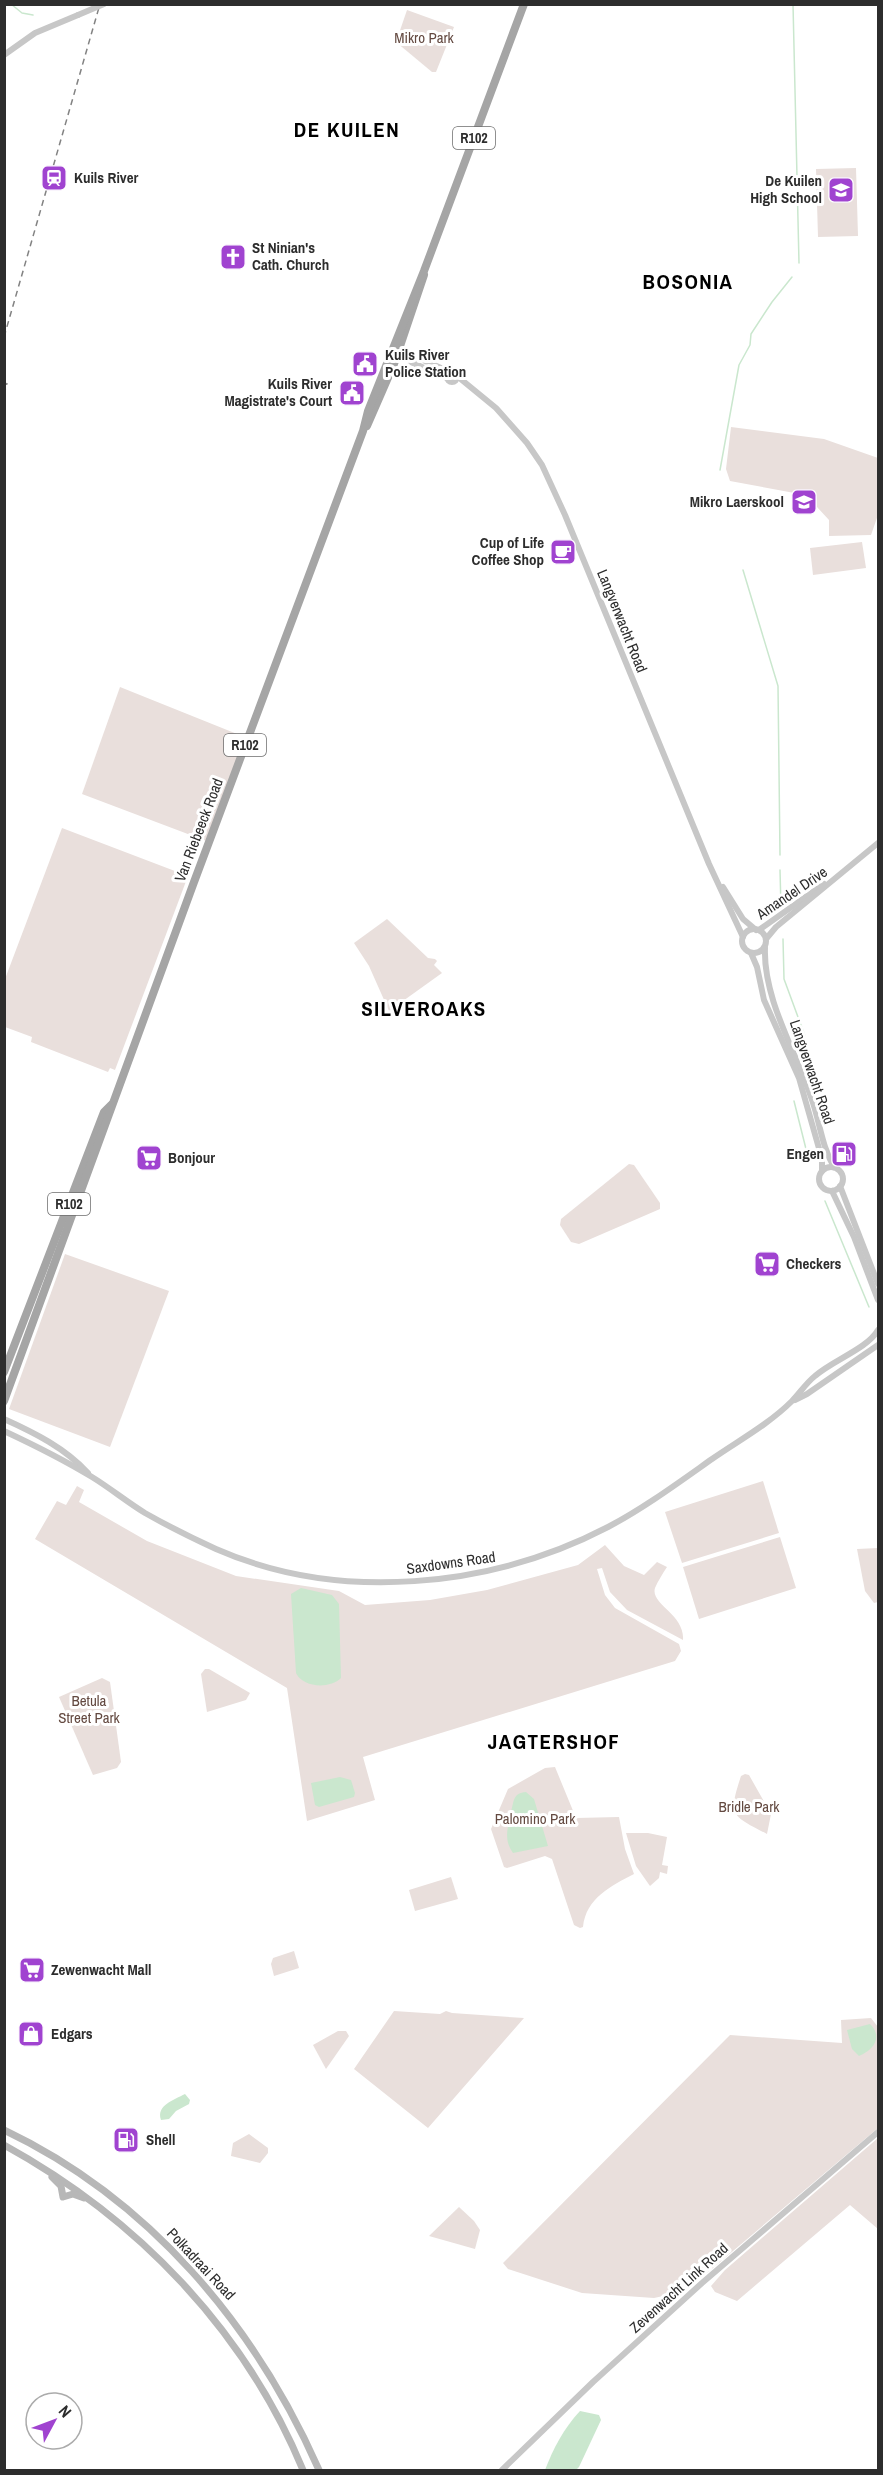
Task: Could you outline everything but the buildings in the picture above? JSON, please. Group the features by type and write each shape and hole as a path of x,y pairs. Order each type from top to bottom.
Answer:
{"main road":[{"name":"Van Riebeeck Road","path":"4,1401 110,1115 112,1104 363,431 368,411 420,294 425,278 424,271 524,4"},
{"name":"Van Riebeeck Road","path":"4,1372 104,1112 112,1104"},
{"name":"Polkadraai Road","path":"4,2130 47,2152 95,2185 144,2223 184,2262 227,2312 263,2362 294,2416 319,2470"},
{"name":"Polkadraai Road","path":"4,2145 61,2179 113,2217 165,2265 216,2323 256,2377 282,2424 303,2470"},
{"path":"21,2154 54,2178 62,2189 63,2197 78,2196 113,2217"}],"street":[{"path":"4,55 35,33 104,4"},
{"name":"Langverwacht Road","path":"395,352 448,375 454,372 456,379 477,393 513,425 542,465 565,515 715,877 743,937"},
{"name":"Amandel Drive","path":"766,939 776,927 879,843"},
{"name":"Amandel Drive","path":"757,930 840,875"},
{"name":"Langverwacht Road","path":"715,877 743,919 757,930"},
{"path":"757,930 766,939 765,948 758,953 751,953 743,946 743,937 747,932 757,930"},
{"name":"Langverwacht Road","path":"765,948 764,966 771,996 812,1101 824,1147 834,1167"},
{"name":"Langverwacht Road","path":"751,953 757,967 764,1000 799,1078 822,1159 822,1171"},
{"path":"879,1284 840,1186 842,1174 834,1167 827,1167 819,1177 821,1186 832,1191 854,1237 879,1300"},
{"path":"832,1191 840,1186"},
{"name":"Saxdowns Road","path":"4,1431 90,1476 143,1512 218,1550 256,1563 328,1578 374,1582 417,1582 506,1568 580,1540 634,1512 761,1425 792,1401 816,1375 866,1343 879,1330"},
{"name":"Saxdowns Road","path":"792,1401 807,1394 879,1346"},
{"name":"Saxdowns Road","path":"4,1419 57,1446 76,1460 90,1476"},
{"name":"Zevenwacht Link Road","path":"502,2470 592,2382 702,2283 879,2132"}],"green space":[{"name":"Mikro Park","path":"407,10 454,27 436,72 432,72 396,42"},
{"path":"856,168 858,236 818,237 816,169"},
{"path":"731,427 824,439 878,458 878,515 871,535 829,536 829,520 817,507 816,497 730,481 726,469"},
{"path":"862,542 866,568 813,575 810,548"},
{"path":"120,687 247,738 209,842 82,794"},
{"path":"62,828 188,876 115,1070 110,1068 108,1072 31,1042 32,1037 5,1027 5,979"},
{"path":"387,919 428,958 435,959 437,961 434,965 442,973 389,1011 369,966 354,943"},
{"path":"629,1164 634,1165 660,1203 660,1209 579,1244 571,1242 560,1225 561,1219"},
{"path":"65,1254 169,1291 110,1447 9,1409"},
{"path":"763,1481 779,1533 682,1563 665,1512"},
{"path":"77,1486 84,1490 79,1502 147,1541 236,1576 339,1591 365,1605 430,1600 487,1590 578,1565 605,1545 624,1566 644,1575 657,1562 667,1567 655,1588 655,1594 679,1623 683,1640 627,1610 610,1592 602,1568 597,1569 605,1595 615,1608 679,1644 681,1651 675,1661 363,1757 375,1800 307,1821 287,1688 35,1539 57,1501 66,1505"},
{"path":"780,1537 796,1588 699,1619 683,1567"},
{"path":"878,1548 878,1602 874,1603 865,1591 857,1549"},
{"path":"205,1669 209,1669 250,1693 246,1700 207,1712 201,1674"},
{"name":"Betula Street Park","path":"102,1678 110,1682 121,1762 117,1768 93,1775 59,1697"},
{"name":"Palomino Park","path":"555,1767 576,1818 619,1817 625,1849 634,1874 609,1888 594,1901 585,1917 583,1927 580,1928 574,1925 552,1859 545,1856 504,1867 491,1829 508,1789 545,1768"},
{"name":"Bridle Park","path":"749,1775 771,1814 767,1834 746,1823 736,1813 734,1807 737,1789 741,1776"},
{"path":"626,1833 648,1833 667,1837 662,1865 668,1866 667,1874 660,1872 659,1878 650,1886 636,1866"},
{"path":"451,1877 458,1899 415,1911 409,1890"},
{"path":"294,1951 299,1968 274,1976 271,1964 273,1958"},
{"path":"394,2011 440,2014 446,2011 524,2018 428,2128 354,2069"},
{"path":"871,2018 878,2027 878,2128 694,2284 654,2298 582,2293 508,2269 503,2263 730,2035 842,2043 841,2020"},
{"path":"338,2031 346,2031 349,2036 326,2069 313,2045"},
{"path":"249,2134 268,2148 268,2153 260,2163 231,2156 233,2143"},
{"path":"878,2138 878,2229 850,2205 737,2301 715,2292 711,2286 725,2270"},
{"path":"459,2207 480,2230 475,2249 429,2236"}],"shaded area":[{"path":"301,1588 332,1595 339,1604 341,1678 336,1682 324,1685 310,1684 304,1682 296,1673 291,1594"},
{"path":"340,1777 351,1780 354,1797 319,1807 315,1805 311,1783"},
{"path":"526,1792 534,1799 548,1846 513,1853 507,1838 509,1823 515,1798"},
{"path":"870,2024 876,2034 875,2043 859,2056 852,2049 847,2030"},
{"path":"185,2094 190,2100 189,2104 176,2111 169,2119 161,2120 163,2107"},
{"path":"580,2411 599,2415 601,2420 579,2467 576,2470 545,2470 559,2439"}],"waterway":[{"path":"11,4 22,13 33,15"},
{"path":"793,4 799,263"},
{"path":"720,470 739,365 750,345 751,334 792,277"},
{"path":"743,570 778,686 780,855"},
{"path":"780,870 781,908"},
{"path":"783,939 784,979 805,1036 804,1054"},
{"path":"794,1101 807,1153"},
{"path":"825,1201 869,1307"}],"railway":[{"path":"4,337 100,4"},
{"path":"4,395 7,383"}],"place":[{"name":"Kuils River","path":"54,178"},
{"name":"De Kuilen High School","path":"841,190"},
{"name":"St Ninian's Cath. Church","path":"233,257"},
{"name":"Kuils River Police Station","path":"365,364"},
{"name":"Kuils River Magistrate's Court","path":"352,393"},
{"name":"Mikro Laerskool","path":"804,502"},
{"name":"Cup of Life Coffee Shop","path":"563,552"},
{"name":"Engen","path":"844,1154"},
{"name":"Bonjour","path":"149,1158"},
{"name":"Checkers","path":"767,1264"},
{"name":"Zewenwacht Mall","path":"32,1970"},
{"name":"Edgars","path":"31,2034"},
{"name":"Shell","path":"126,2140"}],"district":[{"name":"DE KUILEN","path":"347,130"},
{"name":"BOSONIA","path":"688,282"},
{"name":"SILVEROAKS","path":"424,1009"},
{"name":"JAGTERSHOF","path":"554,1742"}]}
